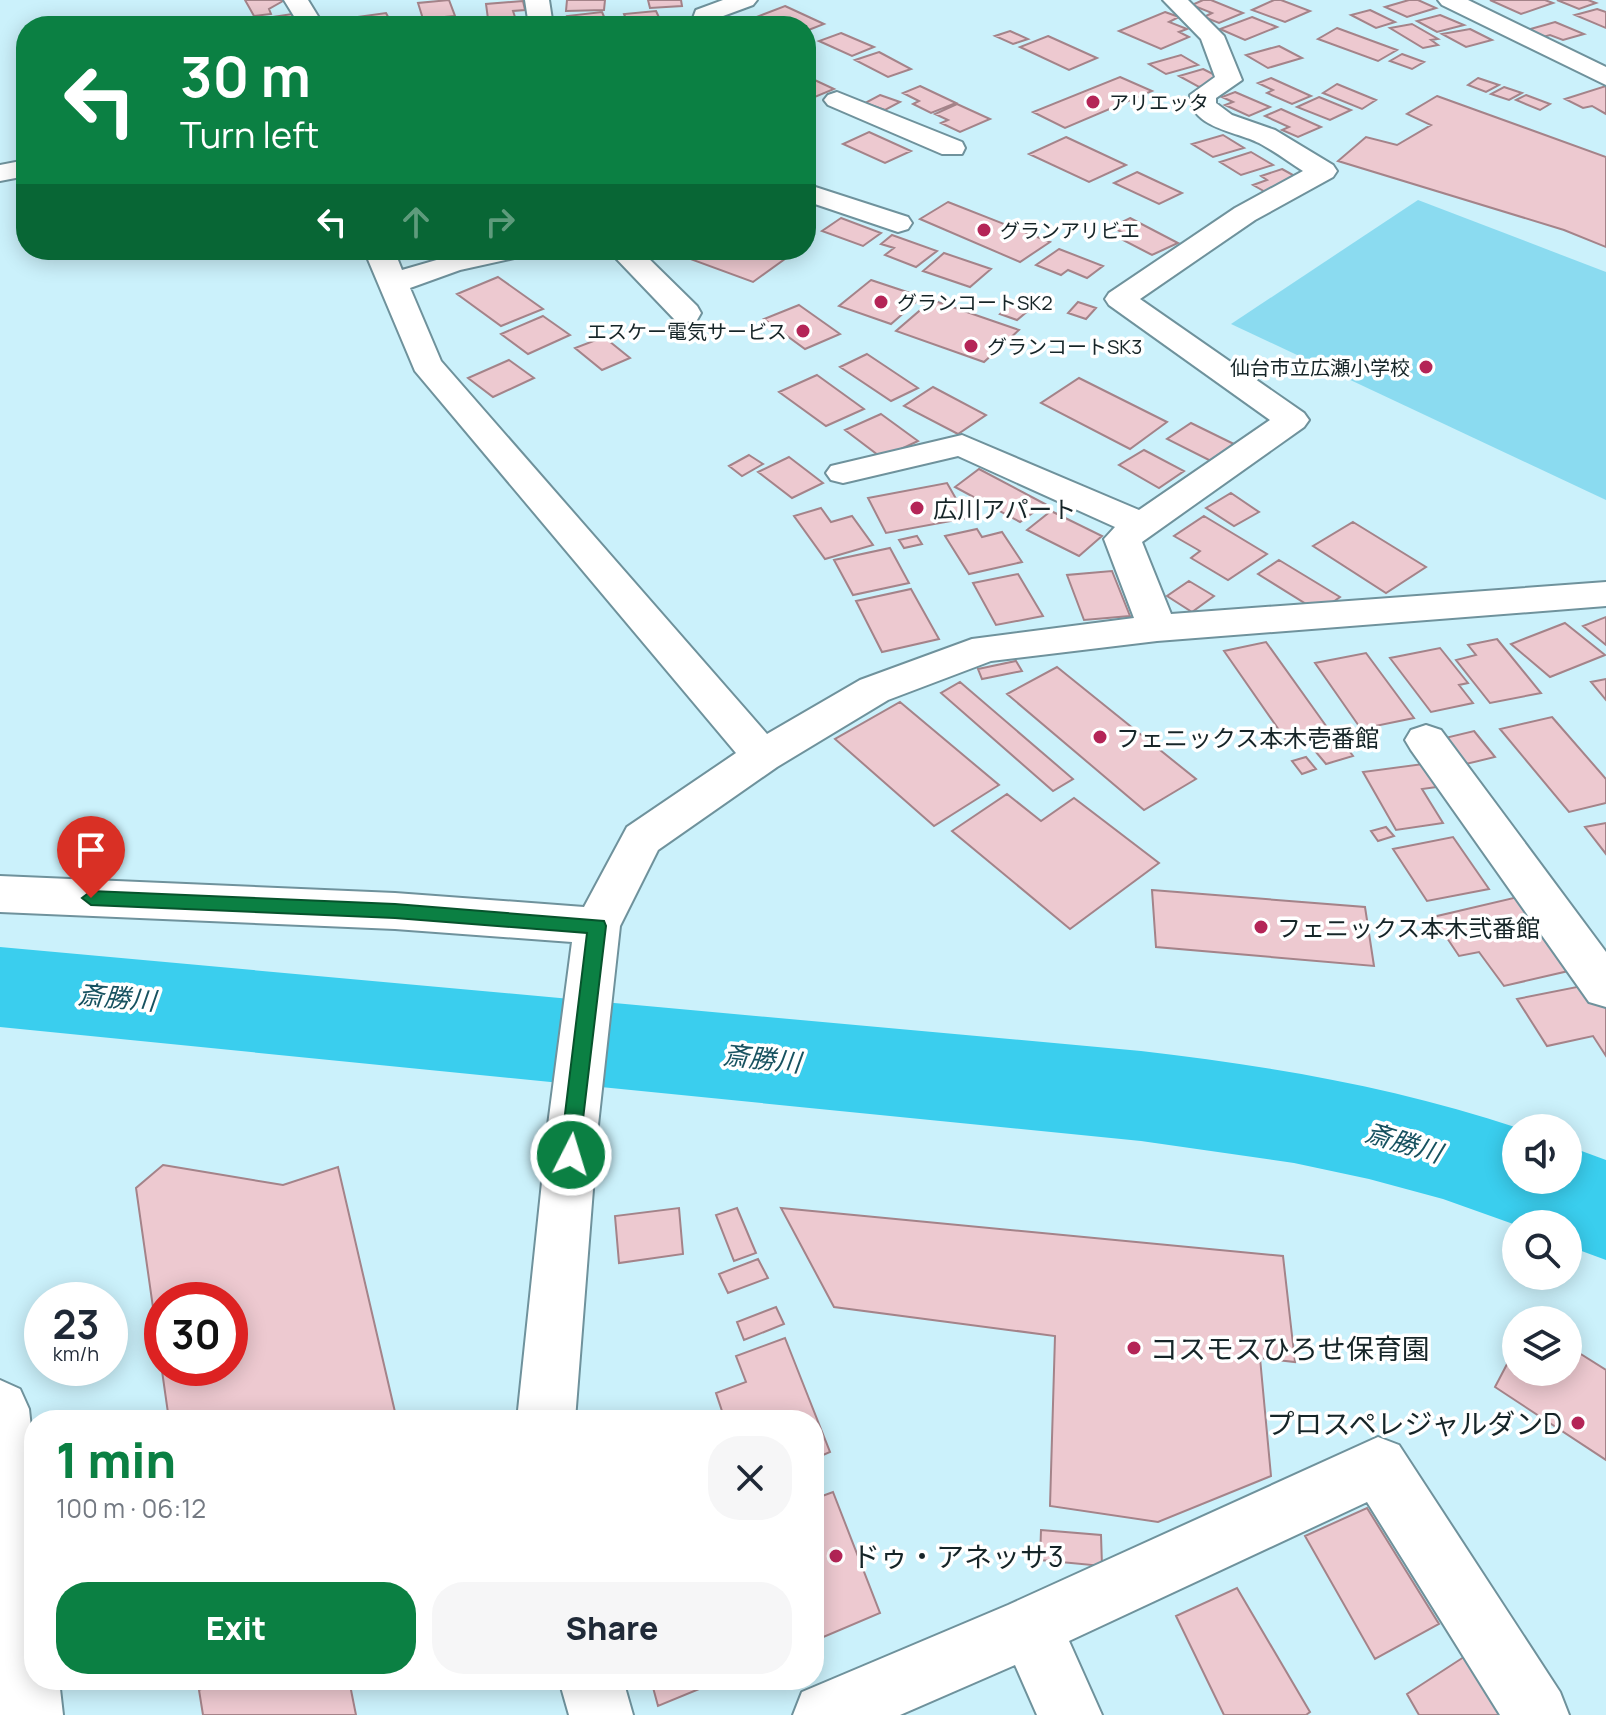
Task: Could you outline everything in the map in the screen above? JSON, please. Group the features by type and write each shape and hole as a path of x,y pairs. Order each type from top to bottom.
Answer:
{"street":[{"path":"704,16 745,0"},
{"path":"1157,628 1122,539 1292,420 1120,299 1245,214 1323,171 1266,136 1223,121 1203,106 1203,95 1229,80 1212,36 1175,0"},
{"path":"1450,0 1606,77"},
{"path":"862,89 826,105 952,148"},
{"path":"816,195 898,223"},
{"path":"383,260 426,364 762,756"},
{"path":"392,284 466,260"},
{"path":"633,260 686,313"},
{"path":"843,473 962,445 1142,525"},
{"path":"547,1410 573,1125 597,926 642,839 762,756 874,690 986,648 1157,628 1606,594"},
{"path":"1426,740 1606,988"},
{"path":"0,894 395,911 597,926"},
{"path":"0,1409 24,1646"},
{"path":"825,1715 1030,1627 1378,1466 1537,1715"},
{"path":"1030,1627 1070,1715"},
{"path":"28,1690 31,1715"},
{"path":"594,1690 601,1715"}],"shaded area":[{"path":"1418,200 1606,272 1606,500 1231,324"}],"building":[{"path":"245,0 283,1 269,9 271,14 254,16"},
{"path":"449,0 455,16 422,16 418,3"},
{"path":"567,0 605,0 604,10 566,11"},
{"path":"648,0 681,0 682,6 650,8"},
{"path":"1211,0 1243,13 1219,23 1204,17 1212,13 1192,5"},
{"path":"1274,0 1310,11 1285,22 1252,10"},
{"path":"1418,0 1436,8 1407,17 1385,7"},
{"path":"1490,0 1545,0 1553,3 1521,14"},
{"path":"1557,0 1588,0 1596,3 1579,9"},
{"path":"523,1 525,10 513,11 515,16 488,16 486,4"},
{"path":"785,6 807,16 759,16"},
{"path":"1597,9 1606,12 1606,28 1575,15"},
{"path":"1370,10 1395,22 1376,28 1351,15"},
{"path":"656,11 658,16 625,16"},
{"path":"602,12 604,16 567,16"},
{"path":"1165,12 1179,17 1169,22 1187,29 1179,32 1189,37 1161,49 1119,31"},
{"path":"1440,15 1464,25 1437,32 1417,21"},
{"path":"1252,17 1277,27 1245,40 1220,29"},
{"path":"1555,22 1584,34 1563,40 1550,35 1543,37 1527,30"},
{"path":"1412,24 1438,39 1431,40 1438,45 1423,48 1390,28"},
{"path":"1337,28 1397,50 1378,61 1318,39"},
{"path":"1470,29 1492,40 1466,47 1442,34"},
{"path":"1010,31 1028,39 1013,44 995,36"},
{"path":"841,33 874,47 852,56 819,41"},
{"path":"1048,36 1097,58 1069,70 1020,47"},
{"path":"1279,46 1302,58 1268,68 1246,55"},
{"path":"879,52 911,69 888,77 855,60"},
{"path":"1402,54 1424,62 1412,69 1390,61"},
{"path":"1181,55 1198,65 1166,74 1149,64"},
{"path":"1203,69 1223,79 1199,87 1179,76"},
{"name":"アリエッタ","path":"1120,77 1152,91 1065,128 1033,112"},
{"path":"1271,78 1311,96 1292,104 1267,93 1273,90 1258,83"},
{"path":"1478,78 1499,85 1486,92 1468,85"},
{"path":"816,81 834,89 816,96"},
{"path":"1337,84 1376,100 1362,109 1323,93"},
{"path":"920,86 956,103 931,113 913,104 919,101 903,93"},
{"path":"1606,86 1606,114 1592,106 1583,108 1565,99"},
{"path":"1504,87 1522,93 1509,100 1491,94"},
{"path":"1235,92 1270,107 1249,116 1225,105 1233,102 1222,97"},
{"path":"880,95 900,102 885,110 865,103"},
{"path":"1526,95 1550,104 1540,110 1516,100"},
{"path":"1437,96 1606,157 1606,247 1564,230 1338,161 1366,137 1397,145 1431,125 1407,114"},
{"path":"1319,97 1351,110 1330,120 1297,107"},
{"path":"957,104 990,119 960,132 941,123 948,120 935,114"},
{"path":"1281,109 1321,127 1298,137 1282,130 1289,127 1265,116"},
{"path":"869,132 911,151 885,163 843,144"},
{"path":"1223,135 1244,148 1213,157 1192,144"},
{"path":"1066,137 1126,165 1089,182 1029,154"},
{"path":"1251,152 1273,165 1241,175 1220,162"},
{"path":"1282,169 1304,181 1269,194 1253,185 1267,180 1261,176"},
{"path":"1137,172 1182,193 1159,204 1114,183"},
{"name":"グランアリビエ","path":"948,202 1050,242 1020,262 920,219"},
{"path":"841,218 881,233 863,246 822,231"},
{"path":"1130,218 1178,243 1152,255 1119,238 1127,235 1112,227"},
{"path":"892,235 937,251 916,267 885,255 894,248 881,244"},
{"path":"1059,249 1103,266 1087,278 1068,270 1061,275 1036,265"},
{"path":"944,253 991,269 970,287 923,271"},
{"path":"693,260 783,260 753,282"},
{"path":"498,277 543,309 501,326 457,294"},
{"name":"グランコートSK2","path":"871,280 922,297 891,324 839,306"},
{"name":"グランコートSK3","path":"932,300 1019,330 984,362 896,331"},
{"path":"1078,302 1096,308 1086,319 1068,313"},
{"path":"1012,303 1029,310 1017,320 1000,314"},
{"path":"799,305 840,334 805,349 764,319"},
{"path":"543,316 570,335 528,354 501,334"},
{"path":"604,337 630,358 602,370 575,348"},
{"path":"867,354 918,388 891,401 840,367"},
{"path":"509,360 534,378 493,397 468,378"},
{"path":"817,375 864,409 826,426 779,392"},
{"path":"1079,378 1167,422 1130,449 1041,403"},
{"path":"933,387 986,415 958,434 904,406"},
{"path":"881,414 918,441 882,458 845,430"},
{"path":"1191,423 1240,447 1217,464 1167,439"},
{"path":"1144,450 1184,471 1159,488 1119,465"},
{"path":"749,455 763,464 742,476 729,466"},
{"path":"789,457 823,483 792,498 758,472"},
{"path":"979,469 1045,504 1020,522 955,487"},
{"name":"広川アパート","path":"947,483 967,518 886,533 868,498"},
{"path":"1231,493 1259,512 1234,526 1206,508"},
{"path":"821,508 831,522 852,516 873,545 825,559 794,516"},
{"path":"1051,511 1102,536 1079,556 1027,530"},
{"path":"1204,516 1267,554 1228,580 1191,558 1200,551 1174,536"},
{"path":"1353,522 1426,567 1386,593 1313,546"},
{"path":"977,529 982,537 1002,532 1022,562 969,574 945,536"},
{"path":"917,536 922,544 904,548 899,540"},
{"path":"890,548 909,583 853,595 834,560"},
{"path":"1279,560 1340,597 1319,612 1258,574"},
{"path":"1112,571 1130,616 1084,620 1067,575"},
{"path":"1018,574 1043,616 996,625 973,583"},
{"path":"1189,581 1214,596 1192,612 1167,596"},
{"path":"911,589 939,639 882,652 856,601"},
{"path":"1606,617 1606,645 1583,626"},
{"path":"1565,623 1605,655 1550,677 1511,644"},
{"path":"1497,639 1541,693 1490,703 1456,660 1476,655 1468,645"},
{"path":"1266,642 1329,730 1286,740 1224,651"},
{"path":"1440,648 1468,683 1459,685 1473,703 1431,712 1390,658"},
{"path":"1366,653 1414,718 1361,729 1315,663"},
{"path":"1016,661 1022,671 982,679 978,669"},
{"name":"フェニックス本木壱番館","path":"1057,667 1196,779 1144,810 1007,694"},
{"path":"1606,679 1606,700 1591,682"},
{"path":"960,682 1073,779 1053,791 941,693"},
{"path":"900,702 999,785 934,826 835,739"},
{"path":"1552,717 1606,779 1606,803 1569,812 1500,729"},
{"path":"1474,731 1495,757 1466,764 1445,738"},
{"path":"1338,736 1353,756 1326,764 1310,745"},
{"path":"1306,757 1316,769 1302,774 1292,761"},
{"path":"1423,764 1437,787 1422,789 1443,823 1396,830 1363,772"},
{"path":"1007,794 1041,821 1074,798 1159,863 1070,929 952,831"},
{"path":"1606,823 1606,854 1585,827"},
{"path":"1386,827 1394,836 1378,841 1371,831"},
{"path":"1453,837 1489,889 1427,901 1393,849"},
{"name":"フェニックス本木弐番館","path":"1152,890 1365,907 1374,966 1156,947"},
{"path":"1522,896 1577,969 1504,986 1479,952 1459,956 1433,917"},
{"path":"1592,984 1606,1004 1606,1056 1593,1036 1547,1046 1517,999"},
{"path":"163,1165 283,1185 338,1167 395,1410 168,1410 164,1386 248,1386 248,1282 149,1282 136,1188"},
{"path":"679,1208 683,1254 619,1263 615,1216"},
{"path":"737,1208 756,1253 734,1261 716,1215"},
{"path":"781,1208 1283,1256 1295,1362 1260,1358 1271,1476 1158,1522 1050,1506 1055,1336 834,1307"},
{"path":"758,1259 768,1278 728,1293 719,1274"},
{"path":"776,1307 784,1324 744,1340 737,1322"},
{"path":"785,1338 813,1410 722,1410 716,1393 746,1382 736,1356"},
{"name":"プロスペレジャルダンD","path":"1582,1355 1606,1370 1606,1460 1495,1387 1502,1374 1502,1386 1582,1386"},
{"path":"824,1437 830,1452 824,1455"},
{"name":"ドゥ・アネッサ3","path":"833,1492 880,1613 824,1637 824,1495"},
{"path":"1367,1508 1439,1624 1375,1659 1305,1536"},
{"path":"1041,1530 1101,1535 1102,1566 1040,1560"},
{"path":"1237,1588 1310,1712 1306,1715 1224,1715 1176,1616"},
{"path":"1470,1653 1514,1715 1419,1715 1407,1694"},
{"path":"199,1690 351,1690 356,1715 203,1715"},
{"path":"654,1690 697,1690 658,1706"}],"waterway":[{"name":"斎勝川","path":"0,987 684,1050 1218,1105 1369,1132 1443,1151 1502,1171"},
{"name":"斎勝川","path":"1564,1194 1606,1210"}],"place":[{"name":"アリエッタ","path":"1093,102"},
{"name":"グランアリビエ","path":"984,230"},
{"name":"グランコートSK2","path":"881,302"},
{"name":"エスケー電気サービス","path":"803,331"},
{"name":"グランコートSK3","path":"971,346"},
{"name":"仙台市立広瀬小学校","path":"1426,367"},
{"name":"広川アパート","path":"917,508"},
{"name":"フェニックス本木壱番館","path":"1100,737"},
{"name":"フェニックス本木弐番館","path":"1261,927"},
{"name":"コスモスひろせ保育園","path":"1134,1348"},
{"name":"プロスペレジャルダンD","path":"1578,1423"},
{"name":"ドゥ・アネッサ3","path":"836,1556"}],"route":[{"path":"91,898 395,911 597,926 571,1155"}]}
